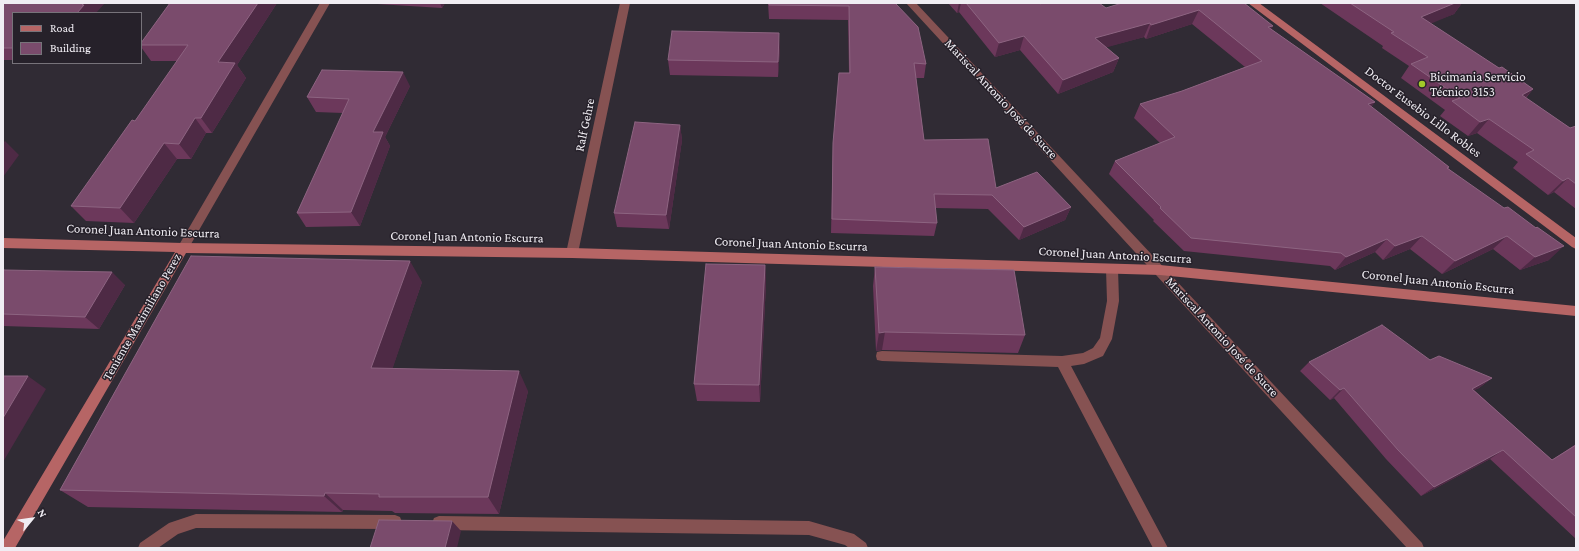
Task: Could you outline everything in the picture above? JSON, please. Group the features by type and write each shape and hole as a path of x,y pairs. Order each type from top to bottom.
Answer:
{"street":[{"name":"Teniente Maximiliano Perez","path":"7,548 325,3"},
{"name":"Ralf Gehre","path":"572,253 625,3"},
{"name":"Mariscal Antonio José de Sucre","path":"911,3 1417,548"},
{"name":"Doctor Eusebio Lillo Robles","path":"1254,3 1576,244"},
{"name":"Coronel Juan Antonio Escurra","path":"3,243 183,248 572,253 1160,270 1576,311"},
{"path":"882,356 1062,362 1084,358 1098,352 1110,322 1113,301 1112,269"},
{"path":"1062,362 1161,548"},
{"path":"146,548 174,528 196,521 411,522"},
{"path":"427,523 809,528 849,539 861,548"}],"building":[{"path":"3,3 84,3 78,12 12,12 12,48 3,48"},
{"path":"170,3 258,3 218,62 235,63 201,118 195,118 179,144 164,143 120,208 71,206 132,120 135,121 188,45 142,45 142,42"},
{"path":"769,3 895,3 918,27 926,64 914,63 924,140 988,139 996,188 1037,172 1071,207 1024,227 992,195 934,194 937,223 832,219 833,143 839,73 850,73 849,6 769,5"},
{"path":"966,3 1099,3 1106,8 1122,3 1244,3 1273,26 1268,27 1375,102 1368,104 1449,167 1447,168 1504,208 1508,207 1536,228 1537,227 1564,246 1535,257 1507,236 1455,261 1422,236 1395,246 1387,239 1346,257 1341,253 1191,238 1115,161 1175,137 1140,104 1182,91 1262,61 1199,10 1151,25 1150,23 1095,38 1119,58 1063,80 1024,36 999,43"},
{"path":"1350,3 1455,3 1421,17 1499,68 1502,67 1533,89 1522,95 1570,128 1576,126 1576,184 1568,178 1563,181 1526,154 1534,150 1489,119 1480,122 1452,101 1460,98 1411,64 1428,57 1391,33 1394,32"},
{"path":"672,31 779,33 778,62 668,60"},
{"path":"322,70 403,72 373,132 383,132 351,212 297,213 349,99 307,97"},
{"path":"635,122 680,125 666,215 614,213"},
{"path":"191,256 410,261 371,368 519,371 488,497 379,497 379,494 325,493 324,496 60,490"},
{"path":"706,264 765,265 759,385 694,384"},
{"path":"875,267 1014,270 1025,335 879,333"},
{"path":"4,270 112,272 85,317 3,314"},
{"path":"1382,325 1430,360 1439,356 1492,378 1472,389 1552,460 1576,445 1576,517 1503,450 1434,487 1398,450 1344,388 1340,390 1309,362"},
{"path":"3,376 28,376 3,418"},
{"path":"379,520 452,521 445,548 370,548"}],"place":[{"name":"Bicimania Servicio Técnico 3153","path":"1422,84"}]}
